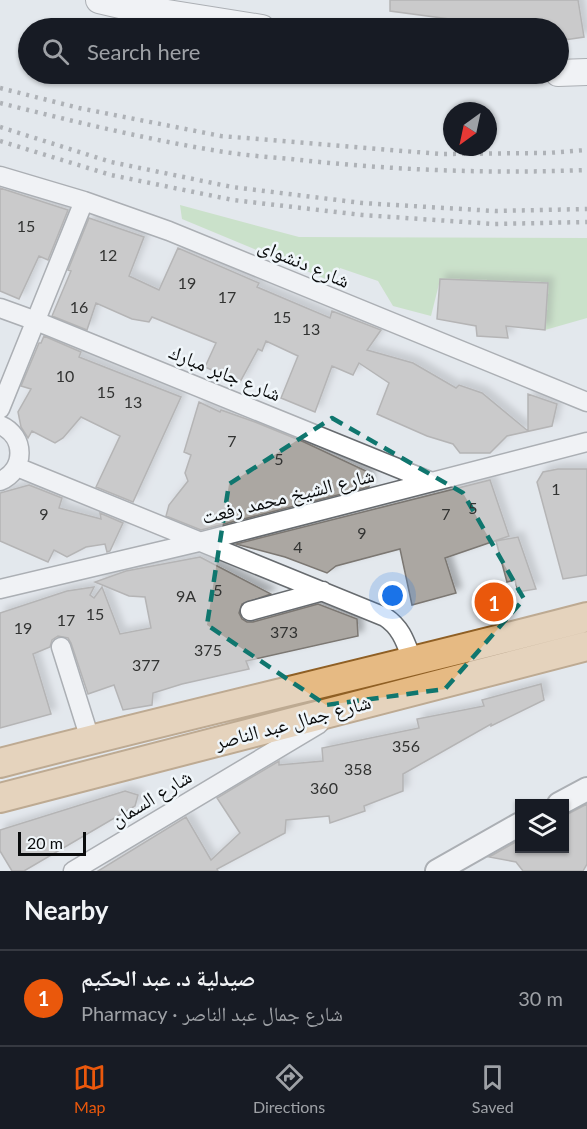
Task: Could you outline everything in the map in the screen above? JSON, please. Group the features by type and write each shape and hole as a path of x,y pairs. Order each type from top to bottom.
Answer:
{"main road":[{"path":"99,0 199,18"},
{"path":"569,73 587,72"},
{"name":"شارع جمال عبد الناصر","path":"0,763 587,617"},
{"name":"شارع جمال عبد الناصر","path":"0,798 587,646"}],"street":[{"name":"شارع دنشواى","path":"0,176 84,201 179,235 587,402"},
{"path":"0,409 84,201"},
{"name":"شارع جابر مبارك","path":"0,308 432,482"},
{"path":"0,425 11,432 20,448 17,467 12,474 0,481"},
{"name":"شارع الشيخ محمد رفعت","path":"0,589 200,542 587,442"},
{"path":"17,467 377,613 392,622 403,635 412,662"},
{"path":"249,611 323,591"},
{"path":"61,647 90,739"},
{"name":"شارع السمان","path":"73,871 344,709"},
{"path":"568,799 587,789"},
{"path":"437,871 515,826"}],"highlighted area":[{"path":"332,418 463,493 524,599 445,689 326,705 207,625 229,484"}],"green space":[{"path":"180,205 299,237 587,238 587,318 545,330 547,282 440,280 431,316 393,306 378,281 340,268 333,282 182,219"}],"building":[{"path":"390,0 578,0 584,37 569,39 569,18 442,18 390,11"},
{"path":"0,188 68,210 48,260 39,256 19,299 0,291"},
{"path":"89,218 144,237 129,276 159,290 178,248 259,283 257,287 330,318 332,311 381,330 367,350 413,363 456,388 459,385 482,393 528,431 528,394 557,404 552,426 507,436 490,453 460,453 453,444 427,436 377,414 389,383 359,363 353,375 332,366 315,412 281,398 298,356 266,341 262,351 258,349 240,382 205,367 216,343 152,317 149,322 132,319 96,303 87,330 52,316 71,271 68,270"},
{"path":"440,279 548,283 545,330 506,326 508,338 477,336 476,326 437,319"},
{"path":"44,336 81,352 79,357 181,397 133,502 96,487 120,436 81,417 63,438 55,443 32,431 28,438 21,427 18,412 31,389 21,386"},
{"path":"199,402 220,412 221,410 255,422 304,442 368,472 369,487 201,530 166,516 169,505 188,481 185,473 191,455 184,452"},
{"path":"558,469 587,469 587,575 563,579 537,482 543,472"},
{"path":"490,480 509,536 445,558 456,593 412,605 400,549 336,566 327,573 285,557 236,544"},
{"path":"29,485 62,498 59,508 101,519 100,513 123,523 110,551 107,552 105,544 86,547 67,557 54,550 48,562 0,541 0,493"},
{"path":"518,537 536,589 518,592 515,580 507,582 496,541"},
{"path":"200,557 271,594 242,604 239,613 247,622 318,604 357,619 358,636 246,661 249,669 153,693 152,705 123,710 114,685 88,694 71,643 68,638 58,636 52,640 50,647 33,654 51,714 0,728 0,613 67,591 94,587 90,595 94,598 102,587 120,634 151,628 145,597 129,596 95,582 126,571"},
{"path":"541,684 544,700 491,726 491,724 403,774 403,791 364,806 365,811 330,823 329,816 286,820 285,833 217,869 218,871 98,871 186,817 211,860 240,833 217,798 279,761 279,765 323,761 322,748 419,728 417,719 484,706 482,700"},
{"path":"125,791 138,795 135,806 24,871 12,871 0,851 0,830"},
{"path":"587,804 587,864 583,871 523,871 516,862 489,857 515,842 515,853 569,853 569,813"}],"railway":[{"path":"0,88 79,108 221,136 440,154 547,153 587,150"},
{"path":"0,103 136,135 245,155 439,170 513,172 587,170"},
{"path":"0,127 111,162 232,187 362,203 495,211 587,209"},
{"path":"0,141 111,175 233,200 362,215 494,224 587,222"}],"place":[{"name":"صيدلية د. عبد الحكيم","path":"494,602"}]}
